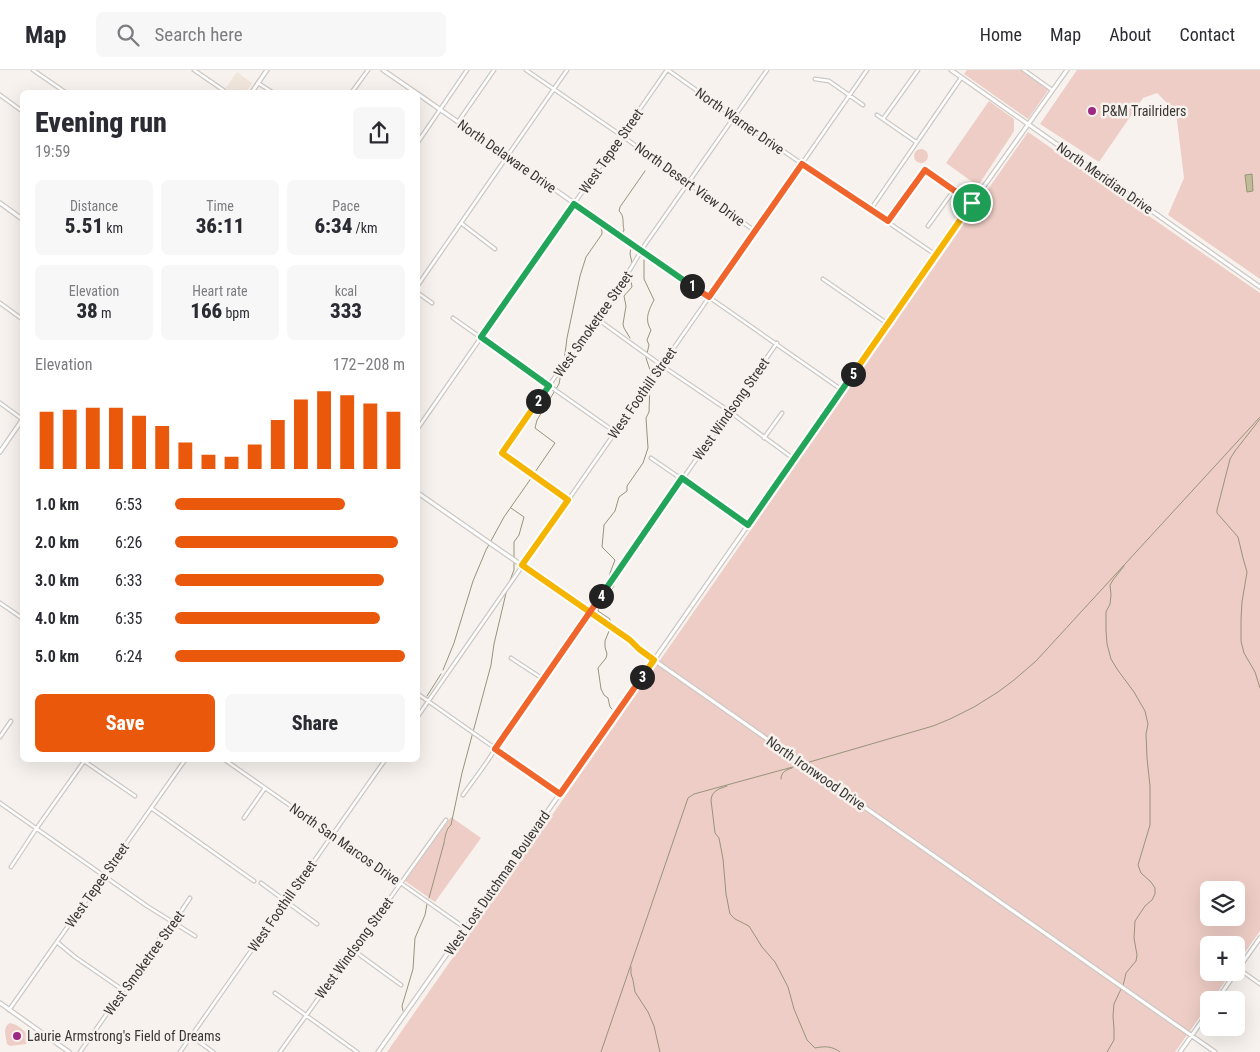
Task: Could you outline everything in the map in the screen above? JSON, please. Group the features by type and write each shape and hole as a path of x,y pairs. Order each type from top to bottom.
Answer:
{"street":[{"path":"33,70 62,90"},
{"path":"194,70 223,90"},
{"path":"253,90 267,70"},
{"path":"353,90 368,70"},
{"name":"North Delaware Drive","path":"383,70 412,90"},
{"path":"420,139 467,70"},
{"path":"458,122 494,70"},
{"name":"North Desert View Drive","path":"526,70 622,135 755,231"},
{"path":"420,282 567,70"},
{"name":"North Warner Drive","path":"667,70 936,255"},
{"name":"West Tepee Street","path":"420,425 667,70"},
{"name":"West Smoketree Street","path":"568,500 502,453 636,262 688,182 767,70"},
{"name":"West Foothill Street","path":"420,713 867,70"},
{"path":"883,119 918,70"},
{"name":"North Meridian Drive","path":"950,70 1260,287"},
{"path":"1024,70 1052,90"},
{"name":"West Lost Dutchman Boulevard","path":"378,1052 1066,70"},
{"path":"871,209 962,78"},
{"path":"815,79 829,81 863,105"},
{"path":"258,83 269,90"},
{"path":"0,95 20,110"},
{"name":"North Delaware Drive","path":"420,96 842,390"},
{"path":"877,115 916,142"},
{"path":"888,221 925,170 972,203"},
{"path":"928,226 954,190"},
{"path":"0,203 20,218"},
{"path":"460,223 495,249"},
{"path":"823,279 888,324"},
{"path":"420,295 432,304"},
{"path":"0,303 20,318"},
{"path":"453,318 615,432"},
{"path":"596,318 794,460"},
{"name":"West Windsong Street","path":"463,795 487,763 776,343"},
{"path":"0,403 20,418"},
{"path":"764,438 782,413"},
{"path":"0,452 20,423"},
{"path":"651,458 748,525"},
{"name":"North Ironwood Drive","path":"420,494 1215,1052"},
{"path":"0,603 20,617"},
{"path":"511,658 544,680"},
{"path":"420,696 560,794"},
{"path":"0,736 11,721"},
{"path":"11,867 83,762"},
{"path":"85,762 135,796"},
{"name":"West Tepee Street","path":"9,1010 184,762"},
{"name":"North San Marcos Drive","path":"228,762 466,928"},
{"name":"West Foothill Street","path":"180,1052 384,762"},
{"path":"244,818 265,788"},
{"path":"0,803 103,876 195,936"},
{"path":"151,808 254,881"},
{"name":"West Windsong Street","path":"280,1052 446,820"},
{"path":"261,883 317,924"},
{"name":"West Smoketree Street","path":"80,1052 190,898"},
{"path":"1245,960 1260,938"},
{"path":"57,942 75,957 123,990"},
{"path":"353,950 402,986"},
{"path":"1245,976 1260,984"},
{"path":"275,993 358,1052"},
{"path":"0,1003 69,1052"},
{"path":"1180,1052 1200,1025"},
{"path":"191,1036 213,1052"}],"shaded area":[{"path":"967,70 1022,70 1049,89 1028,119 964,74"},
{"path":"1077,70 1260,70 1260,279 1168,215 1184,178 1176,112 1157,93 1143,98 1099,162 1040,124"},
{"path":"237,72 252,83 247,90 230,90 226,88"},
{"path":"989,101 1014,119 1014,131 978,186 946,163"},
{"path":"1028,132 1260,293 1260,931 1245,952 1245,936 1200,936 1200,981 1225,981 1218,991 1200,991 1200,1017 1175,1052 387,1052"},
{"path":"921,149 926,151 928,156 926,161 921,163 916,161 914,156 916,151"},
{"path":"1252,174 1253,191 1247,192 1245,175"},
{"path":"451,817 481,838 435,902 405,881"},
{"name":"Laurie Armstrong's Field of Dreams","path":"10,1023 24,1030 28,1035 29,1040 26,1044 10,1046 7,1044 5,1030"}],"waterway":[{"path":"626,238 623,232 623,217 619,211 620,207 645,171"},
{"path":"564,362 580,276 586,257 602,234 599,224"},
{"path":"628,241 631,247 632,263"},
{"path":"644,260 644,279 654,300 648,318 651,330 647,340 649,345 646,358 651,373 650,380"},
{"path":"630,338 623,324 626,306 624,296 632,287 631,270"},
{"path":"535,472 555,443 535,428 537,420 559,384 562,368"},
{"path":"610,576 615,560 602,547 604,525 615,511 619,497 627,491 627,486 643,463 648,448 646,418 649,412 650,384"},
{"path":"806,763 933,726 974,707 1014,680 1036,661 1260,417"},
{"path":"1260,419 1230,459 1217,510 1217,513 1238,537 1247,572 1242,602 1241,641 1244,653 1255,672 1260,688"},
{"path":"443,670 454,643 473,581 486,550 504,517 532,477"},
{"path":"509,583 514,570 514,542 519,535 524,517 511,508"},
{"path":"1123,986 1126,973 1136,961 1135,921 1155,894 1155,888 1141,873 1138,865 1150,825 1150,786 1146,734 1148,724 1145,711 1111,659 1107,644 1106,612 1110,604 1110,585 1124,566"},
{"path":"610,623 610,619 598,611 598,609 614,586 613,584"},
{"path":"429,898 446,833 451,825 462,773 491,665 507,589"},
{"path":"609,631 605,641 606,658 598,668 601,689 608,698 612,709"},
{"path":"427,696 441,674"},
{"path":"601,1052 688,798 694,794 800,765"},
{"path":"781,779 783,773 792,768"},
{"path":"727,786 716,791 711,800 715,833 719,838 723,859 730,914 735,919 749,926 762,947 775,962 788,987 794,1009 807,1040 815,1048 828,1047 840,1052"},
{"path":"403,1011 402,1006 413,969 415,938 425,915 427,904"},
{"path":"631,967 635,992 648,1012 654,1026 660,1052"},
{"path":"1107,1052 1114,1040 1114,1004 1121,989"}],"place":[{"name":"P&M Trailriders","path":"1092,111"},
{"name":"Laurie Armstrong's Field of Dreams","path":"17,1036"}],"route":[{"path":"972,203 748,525 682,478 592,608 590,612 587,617 566,646 544,680 495,749 560,794 654,660 630,640 590,612 575,602 543,579 522,565 568,500 502,453 549,386 481,337 574,204 709,297 802,164 888,221 925,170 972,203"}]}
